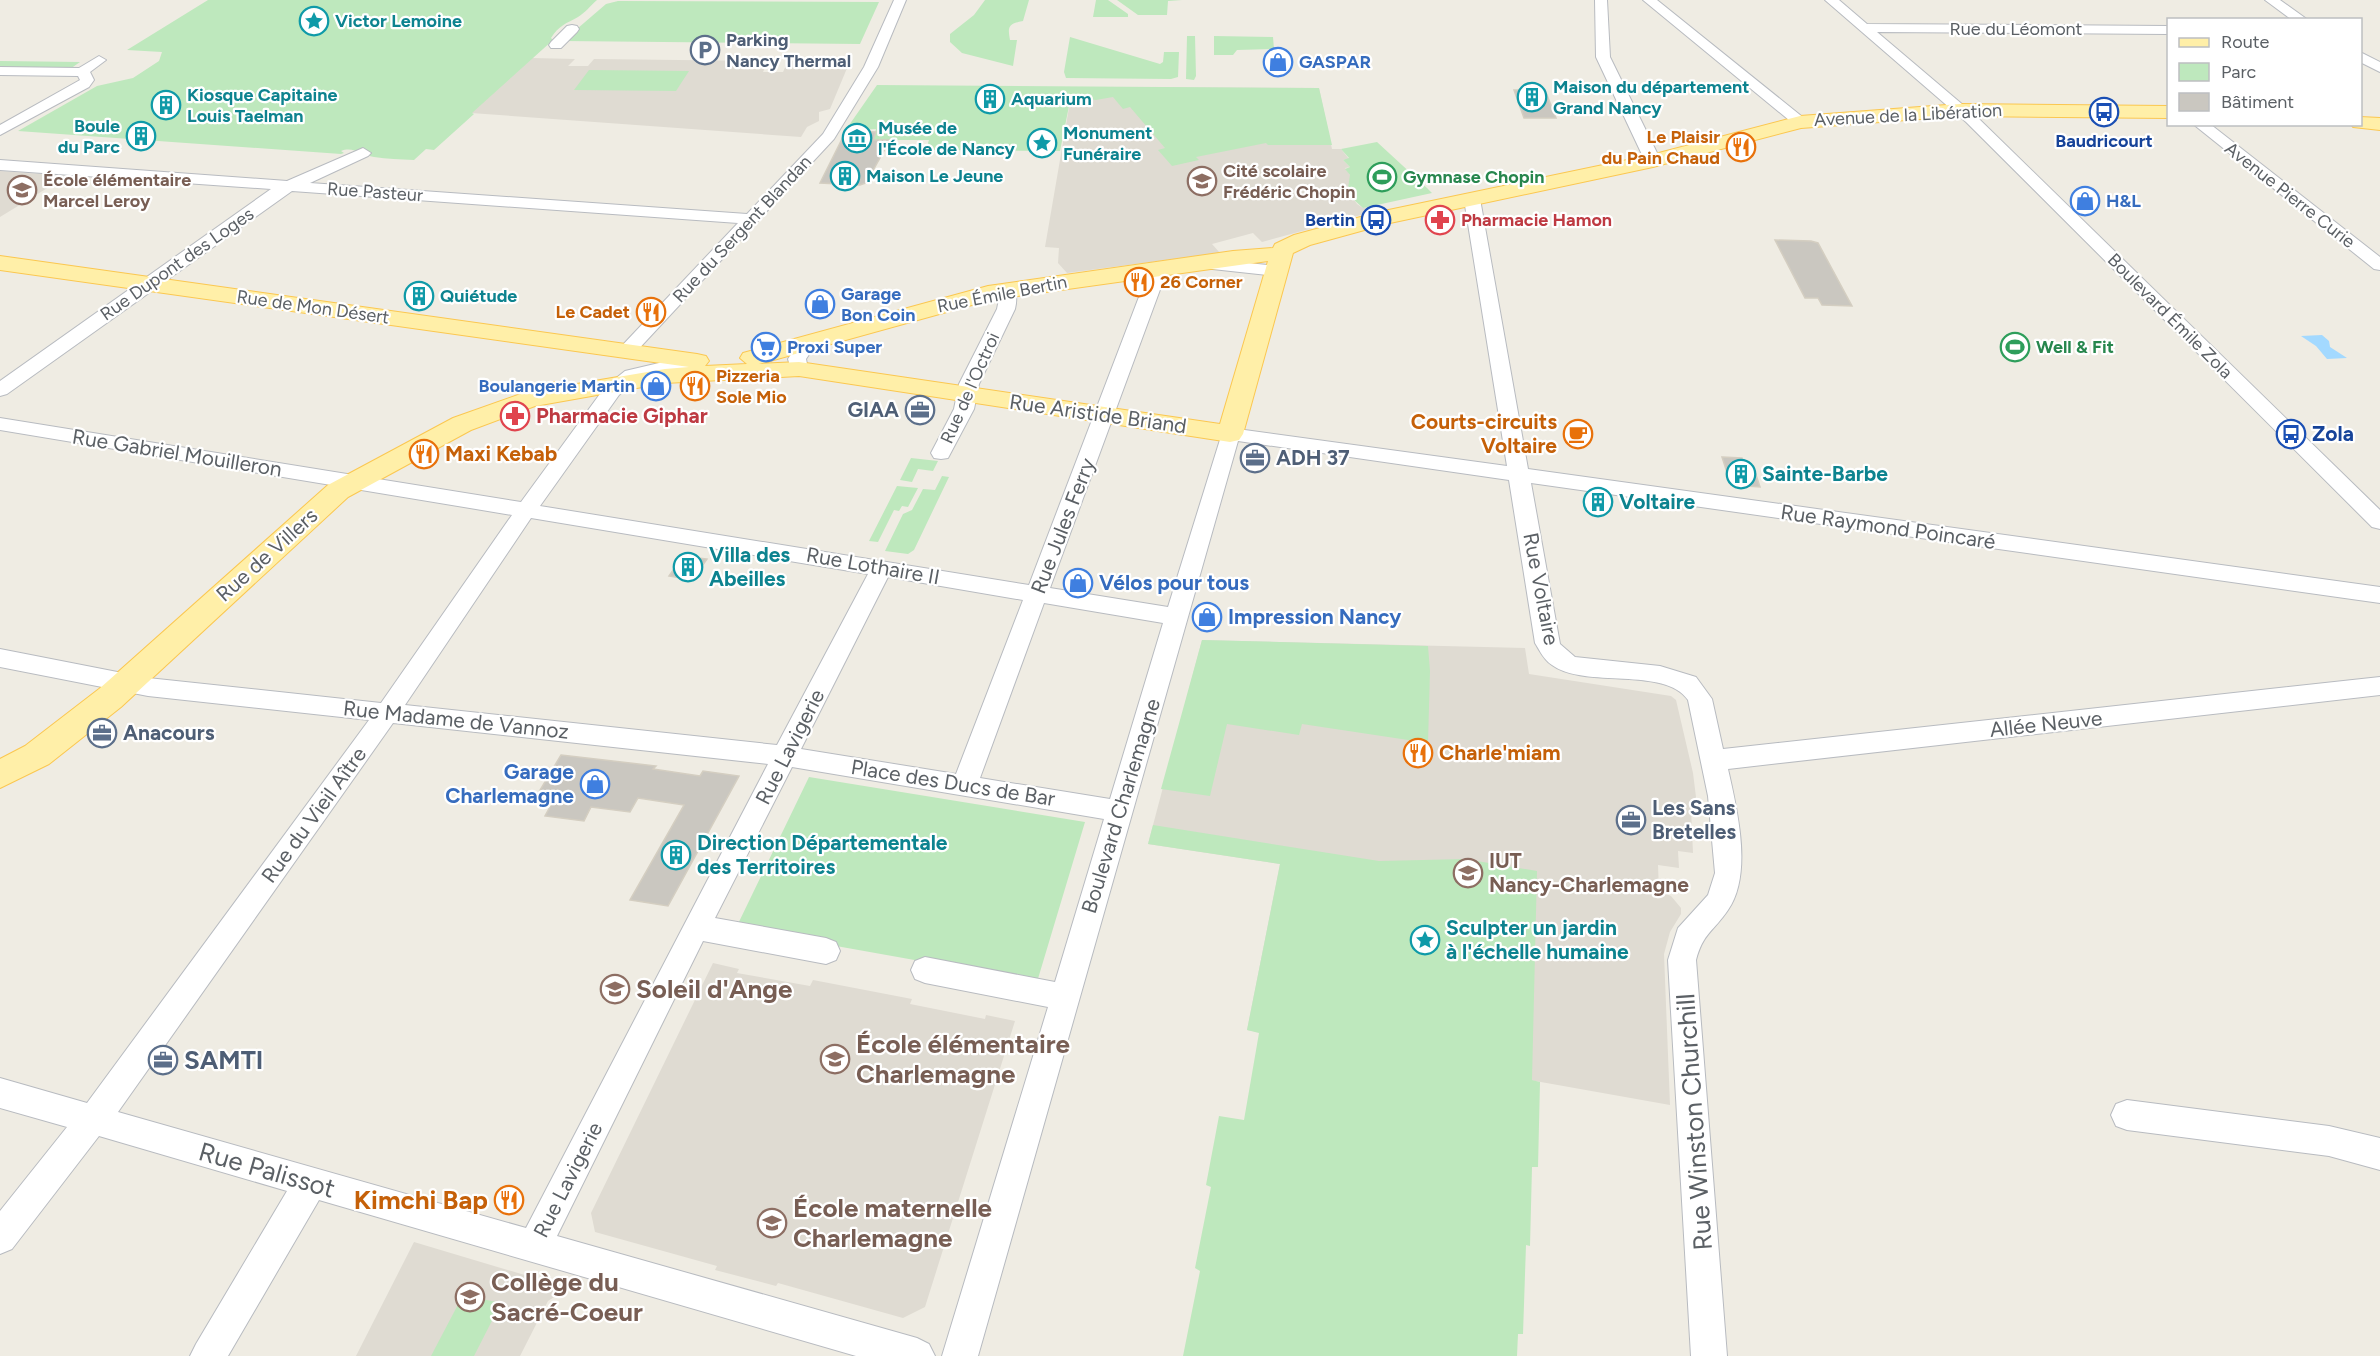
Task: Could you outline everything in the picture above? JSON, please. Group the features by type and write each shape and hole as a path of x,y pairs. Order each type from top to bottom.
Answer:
{"main road":[{"name":"Avenue de la Libération","path":"1653,161 1800,122 1960,110 2167,112"},
{"path":"2362,123 2380,124"},
{"path":"1278,263 1282,249 1296,242 1387,217 1653,161"},
{"name":"Rue Émile Bertin","path":"693,361 743,360 964,299 1006,290 1268,254 1278,263"},
{"name":"Rue de Mon Désert","path":"0,263 693,361"},
{"name":"Boulevard Charlemagne","path":"1230,434 1269,302 1278,263"},
{"name":"Rue de Villers","path":"564,386 583,363 585,357 583,345"},
{"name":"Rue de Villers","path":"0,775 37,755 61,738 338,491 462,424 537,399 606,367 626,351"},
{"name":"Rue Aristide Briand","path":"537,399 665,376 799,369 1230,434"}],"street":[{"name":"Rue du Sergent Blandan","path":"626,351 829,136 852,101 881,46 900,0"},
{"path":"1601,0 1604,57 1653,161"},
{"path":"1649,0 1800,122"},
{"name":"Boulevard Émile Zola","path":"1830,0 1960,110 2380,522"},
{"path":"2271,0 2299,18"},
{"path":"556,45 572,28"},
{"name":"Rue du Léomont","path":"1864,28 2167,30"},
{"path":"2362,57 2380,68"},
{"path":"0,58 99,60 82,72 0,71"},
{"path":"0,131 84,84 87,80 82,72"},
{"name":"Avenue Pierre Curie","path":"2203,126 2380,265"},
{"name":"Rue Dupont des Loges","path":"0,390 290,185 363,153"},
{"name":"Rue Pasteur","path":"0,165 751,219"},
{"name":"Rue Voltaire","path":"1472,199 1475,228 1520,474 1547,642 1553,653 1571,665 1669,677 1686,682 1694,689 1700,699 1721,796 1728,864 1727,881 1719,900"},
{"name":"Rue Jules Ferry","path":"964,784 1106,415 1159,268"},
{"name":"Rue de l'Octroi","path":"941,453 964,409 969,384 1006,309 1008,299 1006,290"},
{"path":"799,369 797,359 807,344"},
{"path":"617,386 640,372 693,361"},
{"name":"Rue du Vieil Aître","path":"0,1237 93,1120 387,713 527,509 617,386"},
{"name":"Rue Gabriel Mouilleron","path":"0,424 354,482"},
{"name":"Rue Aristide Briand","path":"1230,434 1397,457"},
{"name":"Boulevard Charlemagne","path":"960,1356 1230,434"},
{"name":"Rue Raymond Poincaré","path":"1397,457 2380,595"},
{"name":"Rue Lothaire II","path":"354,482 1177,617"},
{"name":"Rue Lavigerie","path":"534,1247 882,568"},
{"name":"Rue Madame de Vannoz","path":"0,658 126,682 786,756"},
{"name":"Allée Neuve","path":"1713,759 2380,686"},
{"name":"Place des Ducs de Bar","path":"786,756 1120,811"},
{"name":"Rue Winston Churchill","path":"1709,1356 1682,960 1688,937 1719,900"},
{"path":"696,927 826,951"},
{"path":"924,970 1066,997"},
{"name":"Rue Palissot","path":"0,1093 917,1356"},
{"path":"2127,1115 2329,1141 2380,1154"},
{"path":"208,1356 283,1227 311,1184"}],"shaded area":[{"path":"532,58 575,59 568,66 588,66 594,59 768,61 763,72 783,72 788,61 850,61 830,109 819,112 819,121 807,127 801,137 471,113"},
{"name":"Cité scolaire Frédéric Chopin","path":"1112,87 1319,88 1332,149 1341,149 1349,159 1343,160 1350,167 1345,168 1350,175 1350,194 1357,204 1363,208 1368,207 1372,212 1262,242 1253,233 1212,244 1220,253 1067,273 1058,263 1059,248 1045,247 1071,96"},
{"name":"École élémentaire Marcel Leroy","path":"0,171 67,176 0,217"},
{"name":"IUT Nancy-Charlemagne","path":"1202,640 1525,648 1529,674 1671,696 1676,700 1693,773 1697,805 1691,809 1693,853 1678,851 1679,868 1658,865 1659,891 1671,896 1681,908 1681,914 1670,932 1664,954 1670,1105 1247,1030 1280,864 1148,844"},
{"path":"713,963 739,969 737,973 810,986 813,980 912,999 910,1004 985,1019 986,1015 1015,1021 925,1307 903,1318 778,1283 776,1286 715,1270 717,1266 595,1232 591,1213"},
{"name":"Collège du Sacré-Coeur","path":"414,1242 568,1288 548,1301 520,1356 356,1356"}],"green space":[{"path":"208,0 597,0 581,15 557,30 551,38 553,40 434,150 426,149 414,160 374,157 350,150 341,151 344,153 341,154 18,131 97,86 133,78 159,61 162,52 127,50"},
{"path":"985,0 1029,0 1023,21 1011,25 1009,30 1010,40 1017,40 1013,66 962,53 950,42 950,34 974,15"},
{"path":"1096,0 1108,0 1128,14 1128,17 1093,17"},
{"path":"1117,0 1182,0 1168,1 1167,15 1138,15"},
{"path":"618,1 879,2 860,44 563,41 606,4"},
{"path":"1187,36 1195,36 1196,76 1194,80 1186,79"},
{"path":"1214,36 1273,37 1274,49 1237,50 1233,55 1214,55"},
{"path":"1070,37 1160,64 1163,62 1164,52 1179,52 1178,77 1171,79 1066,78 1064,72"},
{"path":"0,61 80,62 70,69 0,68"},
{"path":"589,70 689,71 676,91 574,90"},
{"path":"877,85 1319,88 1332,145 1268,145 1266,143 1196,157 1199,160 1172,166 1158,150 1165,148 1130,107 1123,109 1113,97 1096,100 1071,96 1060,151 926,150 919,146 927,146 929,140 873,140 876,129 845,131"},
{"name":"Gymnase Chopin","path":"1377,142 1432,193 1363,208 1353,199 1348,188 1350,175 1345,169 1350,167 1343,160 1349,158 1341,149"},
{"path":"911,458 938,461 933,471 918,469 912,482 900,480"},
{"path":"942,476 949,477 914,550 908,554 885,551 903,514 912,510 923,489 935,490"},
{"path":"897,486 918,488 908,507 902,506 899,511 894,510 878,542 869,541"},
{"path":"1202,640 1428,646 1430,671 1428,743 1302,724 1299,735 1227,724 1210,796 1161,789"},
{"path":"809,777 1085,822 1037,982 736,928"},
{"path":"1153,825 1379,861 1465,859 1537,871 1532,1080 1540,1082 1538,1167 1532,1167 1530,1246 1526,1245 1523,1334 1518,1334 1517,1356 1183,1356 1200,1271 1195,1268 1211,1187 1206,1185 1219,1116 1244,1120 1259,1033 1247,1030 1280,864 1148,844"},
{"path":"463,1295 501,1303 474,1356 431,1356"}],"water":[{"path":"2322,335 2329,341 2330,347 2347,358 2327,359 2316,346 2301,336"}],"building":[{"name":"Maison du département Grand Nancy","path":"1514,90 1545,90 1556,118 1524,118"},
{"path":"846,131 876,132 873,140 890,140 866,183 860,185 820,183"},
{"path":"1775,240 1818,243 1852,306 1822,305 1818,298 1805,298"},
{"name":"Sainte-Barbe","path":"1722,457 1742,458 1744,465 1753,466 1760,487 1731,485"},
{"name":"Villa des Abeilles","path":"683,556 707,559 692,580 669,576"},
{"path":"561,755 656,766 653,769 700,776 703,771 739,776 668,906 630,900 684,805 638,798 630,812 591,807 584,821 545,816 551,805 533,802"}],"place":[{"name":"Victor Lemoine","path":"314,21"},
{"name":"Parking Nancy Thermal","path":"705,50"},
{"name":"GASPAR","path":"1278,62"},
{"name":"Maison du département Grand Nancy","path":"1532,97"},
{"name":"Aquarium","path":"990,99"},
{"name":"Kiosque Capitaine Louis Taelman","path":"166,105"},
{"name":"Baudricourt","path":"2104,112"},
{"name":"Boule du Parc","path":"141,136"},
{"name":"Musée de l'École de Nancy","path":"857,138"},
{"name":"Monument Funéraire","path":"1042,143"},
{"name":"Le Plaisir du Pain Chaud","path":"1741,147"},
{"name":"Maison Le Jeune","path":"845,176"},
{"name":"Gymnase Chopin","path":"1382,177"},
{"name":"Cité scolaire Frédéric Chopin","path":"1202,181"},
{"name":"École élémentaire Marcel Leroy","path":"22,190"},
{"name":"H&L","path":"2085,201"},
{"name":"Bertin","path":"1376,220"},
{"name":"Pharmacie Hamon","path":"1440,220"},
{"name":"26 Corner","path":"1139,282"},
{"name":"Quiétude","path":"419,296"},
{"name":"Garage Bon Coin","path":"820,304"},
{"name":"Le Cadet","path":"651,312"},
{"name":"Proxi Super","path":"766,347"},
{"name":"Well & Fit","path":"2015,347"},
{"name":"Boulangerie Martin","path":"656,386"},
{"name":"Pizzeria Sole Mio","path":"695,386"},
{"name":"GIAA","path":"920,410"},
{"name":"Pharmacie Giphar","path":"515,416"},
{"name":"Courts-circuits Voltaire","path":"1578,434"},
{"name":"Zola","path":"2291,434"},
{"name":"Maxi Kebab","path":"424,454"},
{"name":"ADH 37","path":"1255,458"},
{"name":"Sainte-Barbe","path":"1741,474"},
{"name":"Voltaire","path":"1598,502"},
{"name":"Villa des Abeilles","path":"688,567"},
{"name":"Vélos pour tous","path":"1078,583"},
{"name":"Impression Nancy","path":"1207,617"},
{"name":"Anacours","path":"102,733"},
{"name":"Charle'miam","path":"1418,753"},
{"name":"Garage Charlemagne","path":"595,784"},
{"name":"Les Sans Bretelles","path":"1631,820"},
{"name":"Direction Départementale des Territoires","path":"676,855"},
{"name":"IUT Nancy-Charlemagne","path":"1468,873"},
{"name":"Sculpter un jardin à l'échelle humaine","path":"1425,940"},
{"name":"Soleil d'Ange","path":"615,989"},
{"name":"École élémentaire Charlemagne","path":"835,1059"},
{"name":"SAMTI","path":"163,1060"},
{"name":"Kimchi Bap","path":"509,1200"},
{"name":"École maternelle Charlemagne","path":"772,1223"},
{"name":"Collège du Sacré-Coeur","path":"470,1297"}]}
